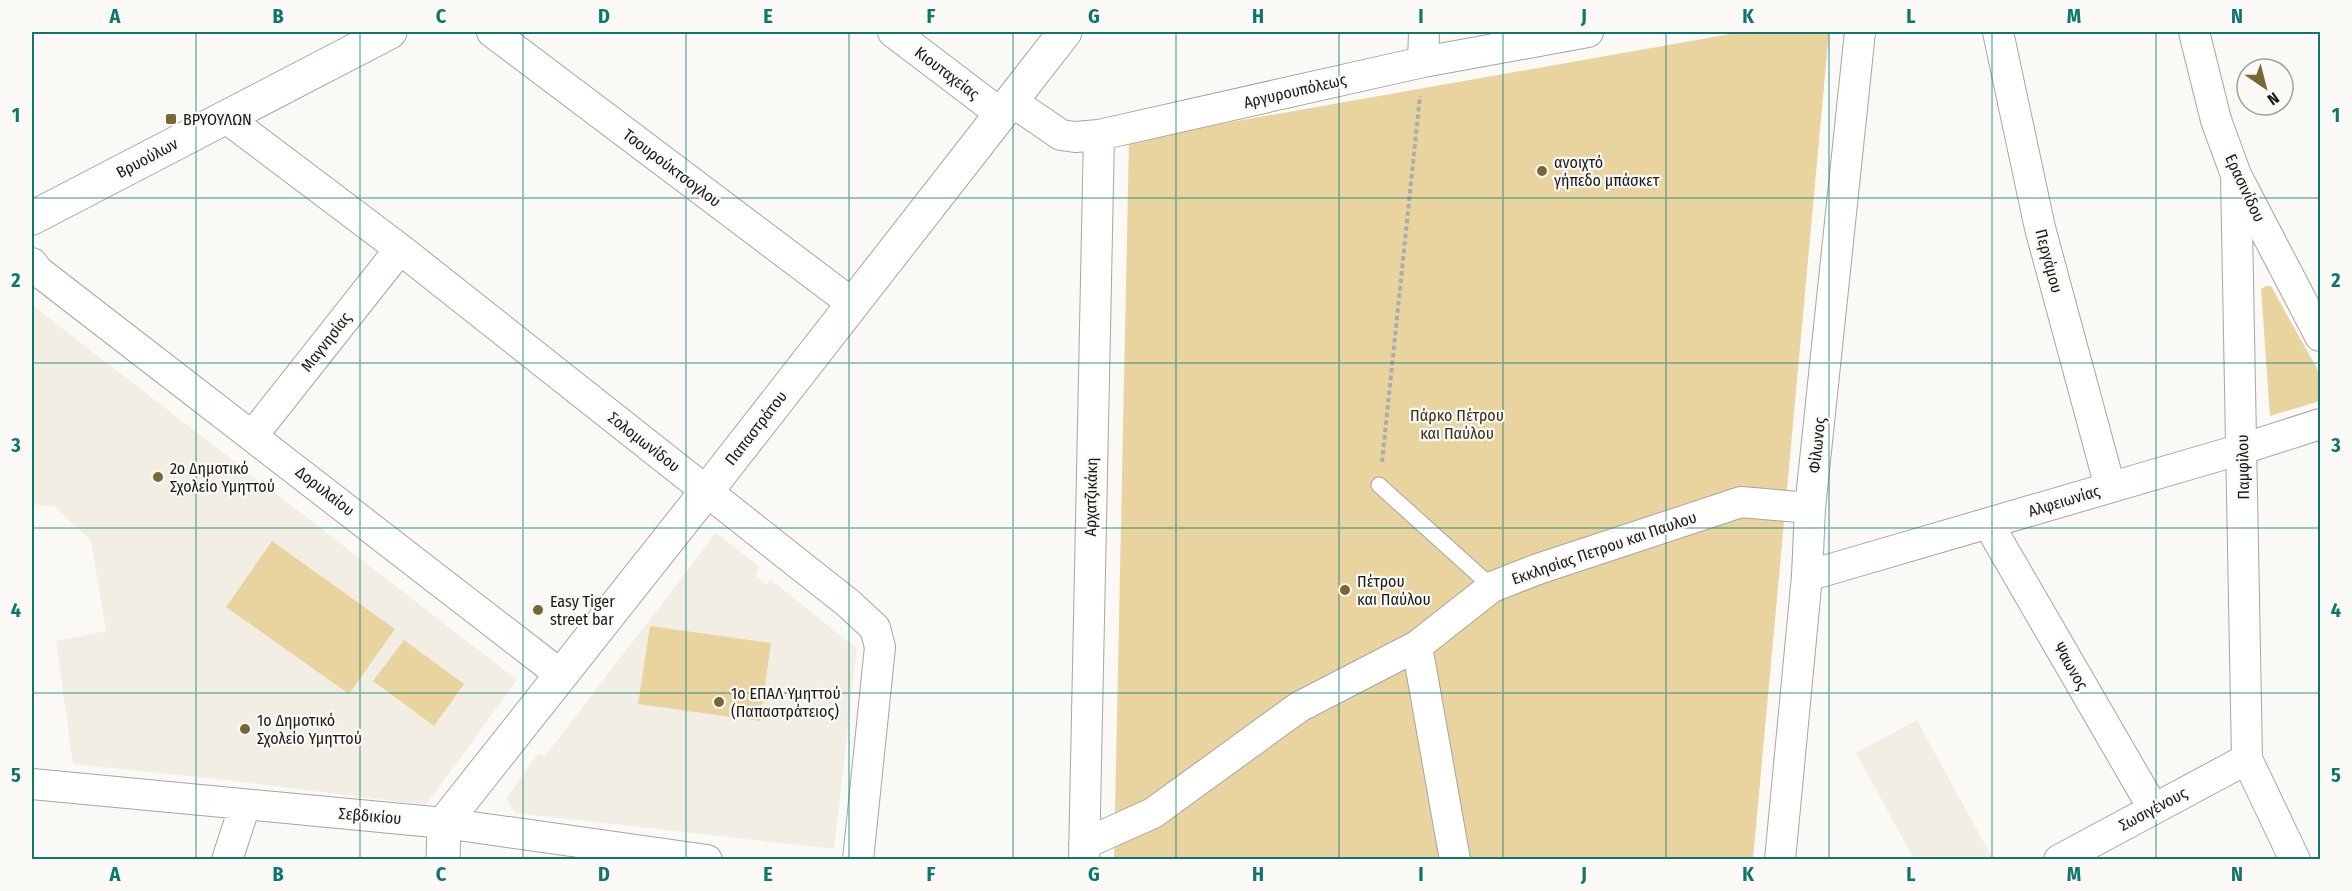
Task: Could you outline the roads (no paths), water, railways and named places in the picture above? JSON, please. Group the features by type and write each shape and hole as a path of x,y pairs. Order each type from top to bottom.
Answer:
{"street":[{"name":"Βρυούλων","path":"32,218 390,32"},
{"name":"Τσουρούκτσογλου","path":"492,32 853,304"},
{"name":"Κιουταχείας","path":"893,32 1006,107"},
{"name":"Παπαστράτου","path":"444,823 707,491 1065,32"},
{"path":"1423,62 1424,32"},
{"name":"Αργυρουπόλεως","path":"1006,107 1062,135 1075,137 1099,135 1423,62 1588,32"},
{"name":"Φίλωνος","path":"1780,860 1807,576 1810,508 1860,32"},
{"name":"Περγάμου","path":"1998,32 2040,228 2110,487"},
{"name":"Ερασινίδου","path":"2194,32 2216,120 2236,175 2320,336"},
{"name":"Σολομωνίδου","path":"225,117 400,249 848,603 875,628 880,647 858,860"},
{"name":"Αρχατζικάκη","path":"1084,852 1099,135"},
{"name":"Παμφίλου","path":"2236,175 2247,759"},
{"name":"Μαγνησίας","path":"253,435 400,249"},
{"name":"Δορυλαίου","path":"32,263 38,271 561,675"},
{"name":"Αλφειωνίας","path":"1807,576 1989,525 2320,424"},
{"name":"Εκκλησίας Πετρου και Παυλου","path":"1084,852 1153,813 1299,707 1417,646 1492,587 1538,569 1741,502 1810,508"},
{"name":"Ψαωνος","path":"1989,525 2153,808"},
{"path":"1417,646 1455,860"},
{"path":"2247,759 2295,860"},
{"name":"Σωσιγένους","path":"2059,860 2247,759"},
{"name":"Σεβδικίου","path":"32,784 245,806 444,823 706,860"},
{"path":"227,860 245,806"},
{"path":"443,860 444,823"}],"lane":[{"path":"1379,485 1492,587"}],"place":[{"name":"ΒΡΥΟΥΛΩΝ","path":"171,119"},
{"name":"ανοιχτό γήπεδο μπάσκετ","path":"1542,171"},
{"name":"2ο Δημοτικό Σχολείο Υμηττού","path":"158,477"},
{"name":"Πέτρου και Παύλου","path":"1345,590"},
{"name":"Easy Tiger street bar","path":"538,610"},
{"name":"1ο ΕΠΑΛ Υμηττού (Παπαστράτειος)","path":"719,702"},
{"name":"1ο Δημοτικό Σχολείο Υμηττού","path":"245,729"}],"park label":[{"name":"Πάρκο Πέτρου και Παύλου","path":"1457,424"}]}
